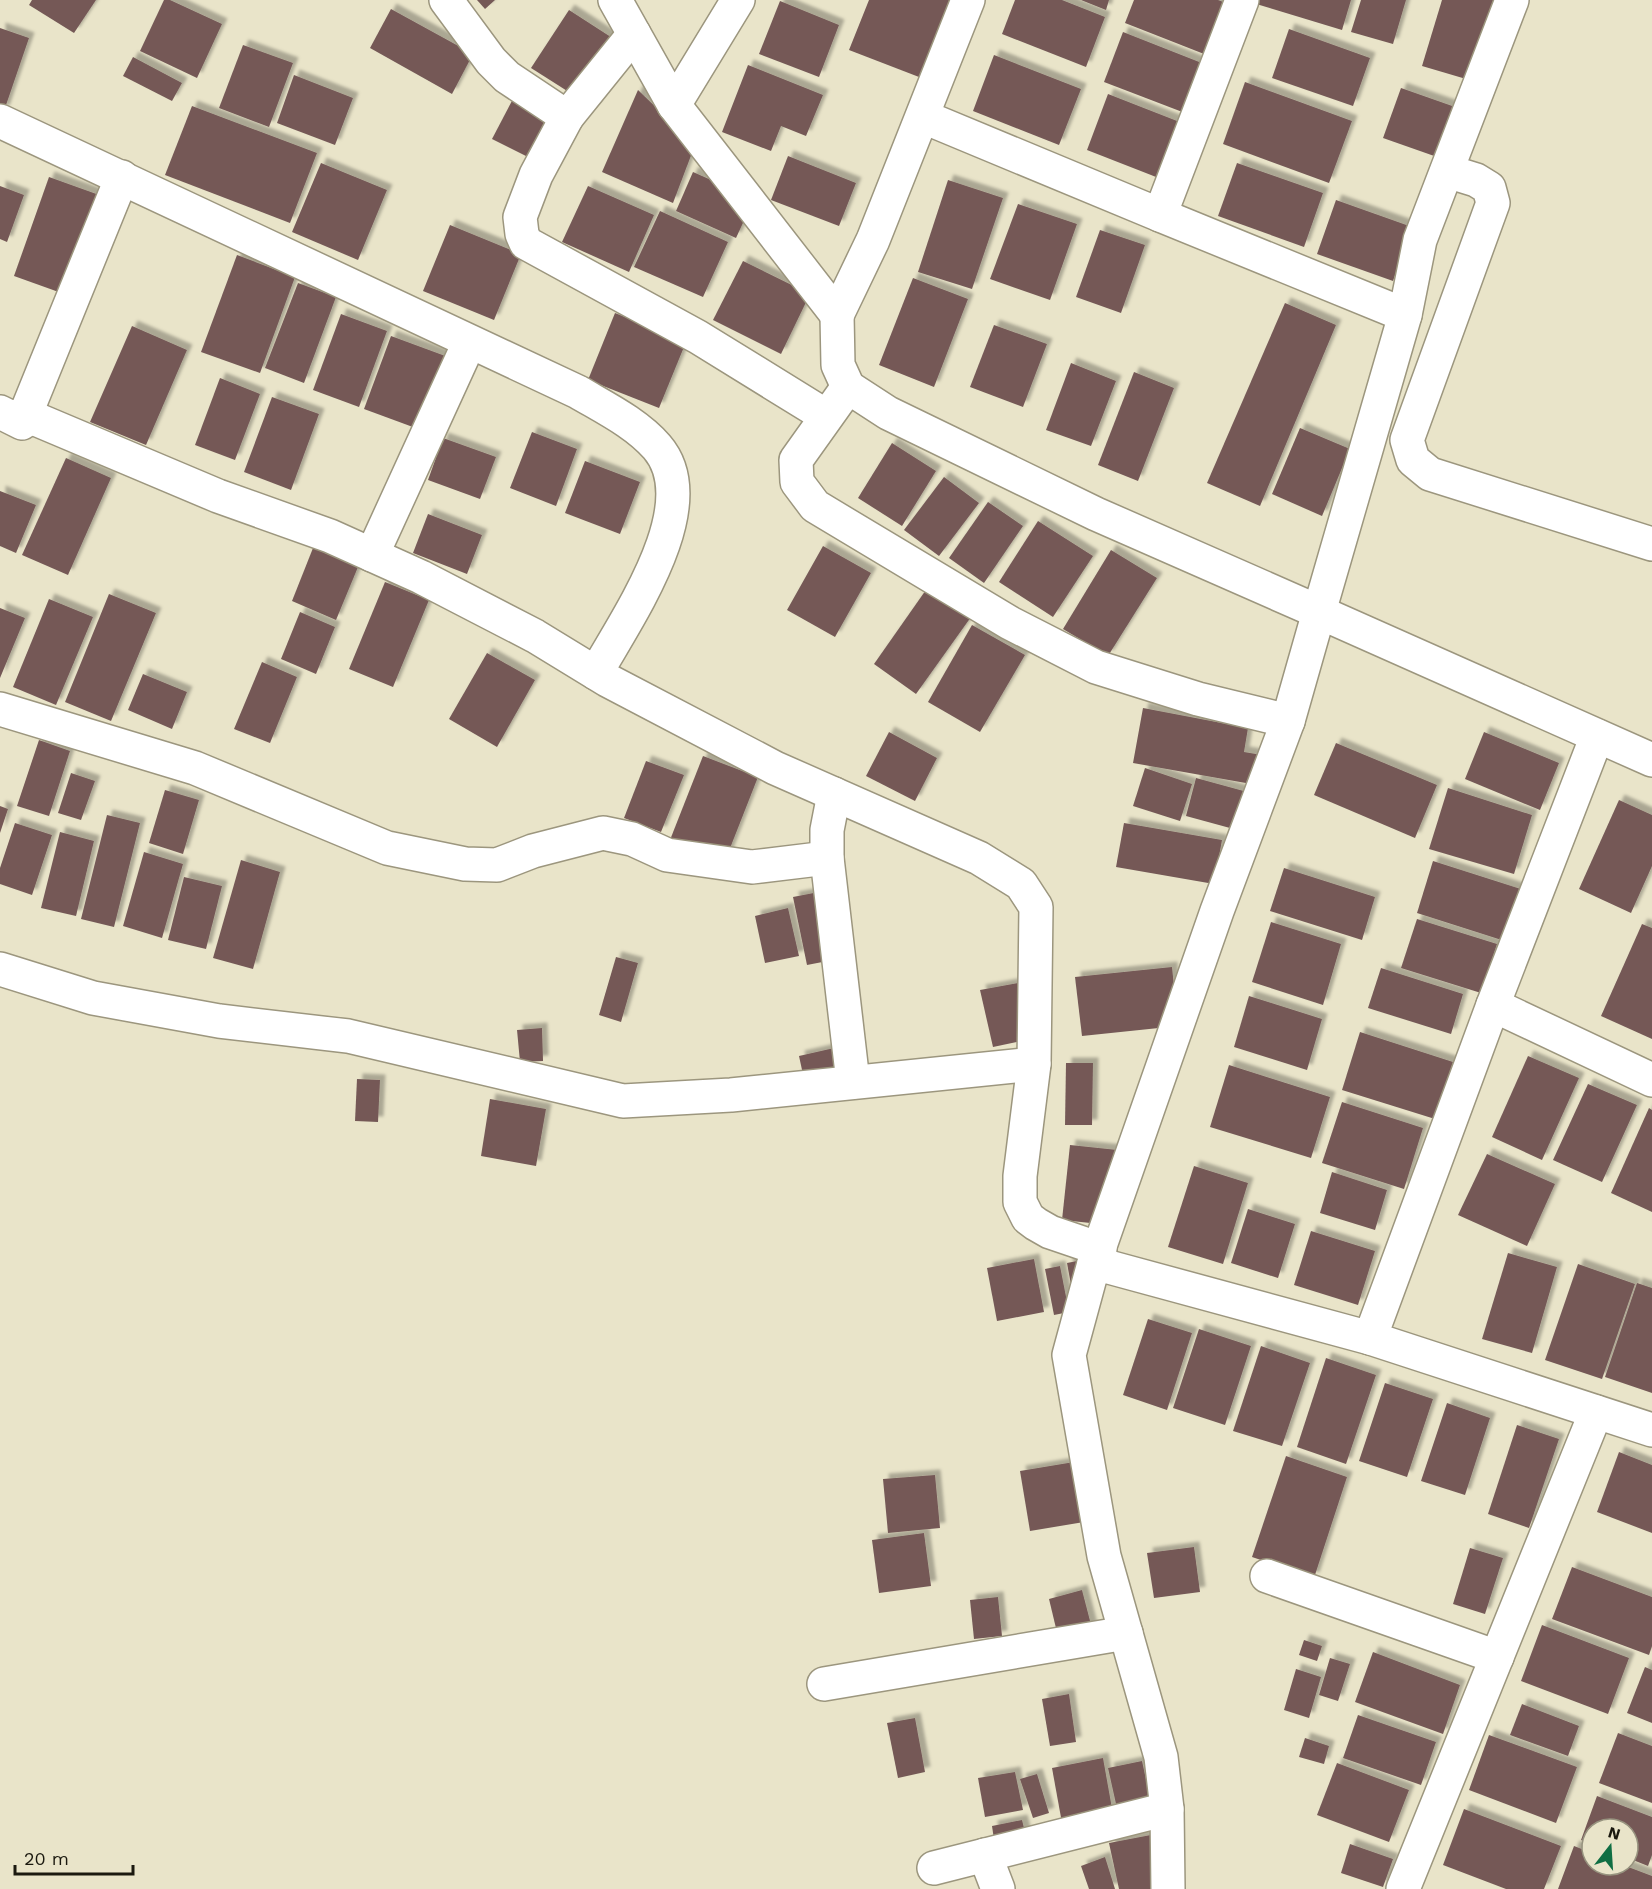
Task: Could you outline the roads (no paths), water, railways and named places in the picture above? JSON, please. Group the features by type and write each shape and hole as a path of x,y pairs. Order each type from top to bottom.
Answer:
{"street":[{"path":"446,0 491,61 507,77 567,117"},
{"path":"615,0 674,105 837,315"},
{"path":"674,105 738,0"},
{"path":"968,0 924,117 873,240 837,315 838,365 848,387 888,413 1096,514 1652,760"},
{"path":"1160,215 1242,0"},
{"path":"1168,1889 1167,1809 1161,1757 1104,1556 1069,1355 1097,1256 1217,911 1288,721 1405,315 1420,240 1512,0"},
{"path":"634,34 567,117 536,175 520,217 522,234 526,243 698,337 826,416"},
{"path":"924,117 1405,315"},
{"path":"0,121 469,343 578,392 624,419 657,447 672,471 675,489 667,533 644,589 596,673"},
{"path":"1447,171 1476,180 1489,188 1493,203 1407,440 1413,460 1430,474 1652,544"},
{"path":"122,177 13,413 218,496 330,536 421,577 535,636 596,673 775,768 979,858 1021,884 1036,907 1034,1064 1020,1176 1020,1202 1028,1218 1036,1224 1097,1256 1370,1338 1652,1430"},
{"path":"372,555 469,343"},
{"path":"848,387 796,460 797,482 815,506 1010,623 1096,667 1198,699 1288,721"},
{"path":"0,709 195,768 387,848 465,864 497,865 533,851 603,833 632,839 667,855 752,867 827,858"},
{"path":"1370,1338 1493,1005 1597,736"},
{"path":"834,794 827,830 827,858 853,1082"},
{"path":"0,969 93,998 219,1021 348,1036 623,1101 731,1095 1034,1064"},
{"path":"1493,1005 1652,1080"},
{"path":"1404,1889 1596,1412"},
{"path":"1267,1576 1497,1657"},
{"path":"824,1684 1126,1633"},
{"path":"934,1868 1167,1809"},
{"path":"985,1855 998,1889"}]}
